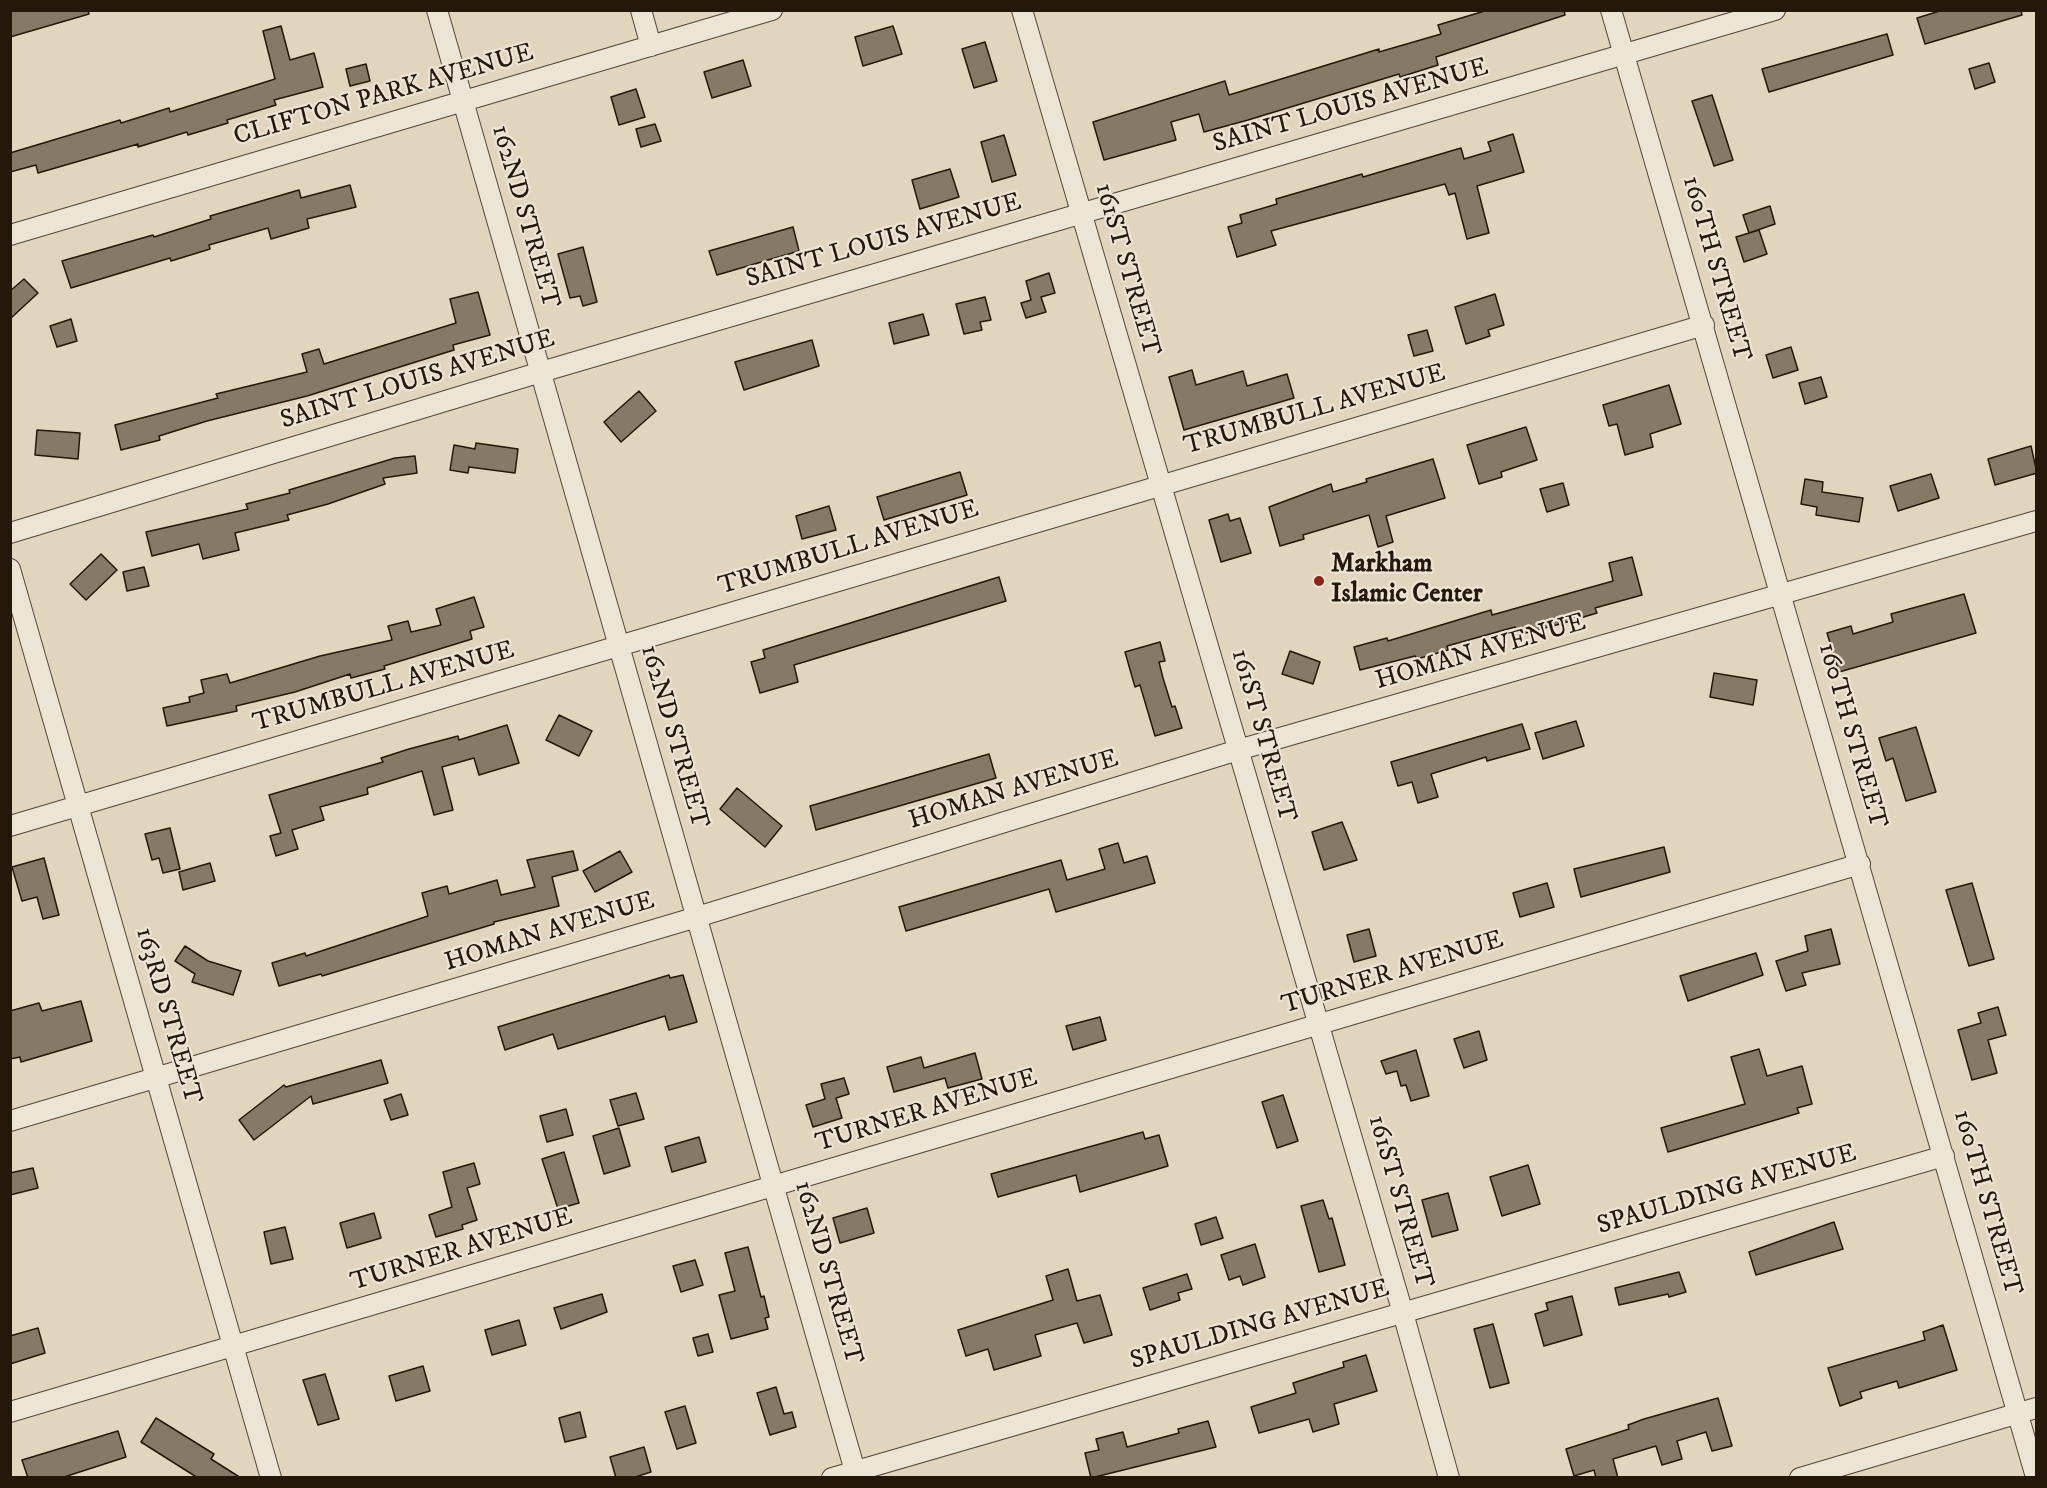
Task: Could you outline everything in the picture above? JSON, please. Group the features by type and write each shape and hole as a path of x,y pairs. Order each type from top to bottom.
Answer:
{"street":[{"name":"162ND STREET","path":"437,10 856,1474"},
{"path":"641,10 651,46"},
{"name":"CLIFTON PARK AVENUE","path":"10,235 772,10"},
{"name":"161ST STREET","path":"1022,10 1403,1312 1449,1478"},
{"name":"160TH STREET","path":"1611,10 1944,1156 2028,1410 2037,1477"},
{"name":"SAINT LOUIS AVENUE","path":"10,533 541,372 1081,212 1624,57 1775,10"},
{"name":"TRUMBULL AVENUE","path":"10,826 619,647 1160,484 1704,325"},
{"name":"HOMAN AVENUE","path":"10,1121 697,917 1238,750 2037,521"},
{"name":"163RD STREET","path":"10,569 271,1478"},
{"name":"TURNER AVENUE","path":"10,1412 1860,864"},
{"name":"SPAULDING AVENUE","path":"832,1478 856,1474 1403,1312 1944,1156"},
{"path":"1800,1478 2028,1410"}],"building":[{"path":"10,10 88,10 89,14 10,37"},
{"path":"1488,10 1564,10 1565,15 1436,57 1438,65 1400,77 1399,74 1204,132 1199,114 1171,122 1176,140 1104,160 1093,122 1225,81 1229,95 1379,49 1379,52 1441,34 1438,25"},
{"path":"1943,10 2021,10 2022,15 1925,44 1917,18"},
{"path":"281,26 290,60 314,53 323,87 274,100 276,105 188,135 187,132 138,147 138,144 38,173 36,165 10,172 10,153 120,120 121,123 169,108 170,112 275,79 263,31"},
{"path":"893,26 902,54 863,66 855,37"},
{"path":"1887,34 1893,55 1769,92 1762,69"},
{"path":"985,42 997,81 974,88 962,49"},
{"path":"743,60 751,86 712,98 704,72"},
{"path":"1989,63 1995,82 1975,89 1969,69"},
{"path":"366,64 370,81 350,86 346,69"},
{"path":"636,89 645,117 619,125 611,97"},
{"path":"1712,95 1733,160 1714,166 1692,101"},
{"path":"655,124 661,141 641,147 636,129"},
{"path":"1513,134 1524,172 1477,186 1489,233 1467,239 1455,193 1449,195 1445,184 1271,231 1276,245 1237,257 1228,227 1242,223 1240,215 1277,204 1276,199 1362,174 1363,177 1461,148 1464,159 1491,151 1488,142"},
{"path":"1004,135 1016,175 992,182 981,142"},
{"path":"950,169 959,197 920,209 912,180"},
{"path":"350,185 356,207 307,219 309,228 271,239 268,228 209,245 210,249 171,261 170,258 71,288 62,261 153,235 154,237 211,219 210,216 299,190 301,198"},
{"path":"1770,206 1775,224 1749,233 1743,215"},
{"path":"793,227 799,251 717,275 709,251"},
{"path":"1759,230 1767,254 1744,262 1736,237"},
{"path":"583,247 597,302 583,306 580,296 570,298 558,254"},
{"path":"1049,273 1055,293 1041,297 1046,312 1026,318 1021,303 1031,300 1026,281"},
{"path":"24,279 38,293 10,319 10,291"},
{"path":"478,292 490,335 453,345 454,350 307,396 207,421 159,436 160,440 121,450 115,425 218,398 216,394 307,372 302,354 319,349 324,364 456,323 450,299"},
{"path":"1495,294 1504,325 1488,330 1490,336 1466,344 1455,307"},
{"path":"985,297 991,320 980,322 982,330 964,334 956,304"},
{"path":"923,314 929,335 894,344 889,323"},
{"path":"71,319 77,341 57,347 50,326"},
{"path":"1427,330 1433,351 1414,356 1408,335"},
{"path":"812,340 819,366 744,390 735,362"},
{"path":"1791,347 1798,370 1773,378 1766,355"},
{"path":"1192,370 1196,385 1243,371 1247,386 1287,374 1294,398 1184,430 1169,377"},
{"path":"1821,377 1827,397 1805,404 1799,383"},
{"path":"1669,385 1681,424 1650,434 1653,447 1625,455 1617,424 1609,426 1603,405"},
{"path":"639,391 656,411 621,442 604,422"},
{"path":"1526,427 1537,460 1501,472 1502,477 1479,484 1467,445"},
{"path":"37,430 80,433 78,459 35,455"},
{"path":"476,443 518,449 515,473 469,467 468,473 450,470 454,445 475,449"},
{"path":"2031,446 2037,473 1995,485 1988,459"},
{"path":"415,456 417,473 383,478 385,484 328,504 287,515 289,520 235,533 239,550 203,559 199,544 152,556 146,532 248,509 246,504 290,493 289,490 395,458"},
{"path":"1433,459 1445,498 1386,516 1393,542 1378,547 1369,515 1303,535 1304,539 1280,546 1269,507 1331,484 1333,492 1367,482 1366,479"},
{"path":"960,472 967,495 884,520 877,497"},
{"path":"1931,474 1939,498 1898,511 1890,486"},
{"path":"1805,479 1823,482 1822,492 1863,498 1859,522 1816,515 1817,507 1801,504"},
{"path":"1563,483 1569,505 1547,512 1540,489"},
{"path":"829,506 836,530 802,539 796,516"},
{"path":"1228,514 1230,521 1240,518 1251,553 1221,562 1209,520"},
{"path":"101,554 117,570 86,600 70,584"},
{"path":"1632,557 1642,595 1595,608 1597,613 1560,624 1518,635 1515,627 1447,646 1448,650 1417,659 1415,656 1360,670 1354,647 1387,638 1388,641 1491,610 1492,615 1613,581 1609,563"},
{"path":"144,567 149,586 127,591 123,572"},
{"path":"999,577 1006,601 794,665 798,682 760,693 751,662 765,658 763,650"},
{"path":"1964,594 1976,633 1839,672 1827,633 1851,626 1853,634 1893,622 1891,614"},
{"path":"474,597 484,627 470,631 472,639 384,666 385,669 351,678 350,674 295,692 236,706 237,711 167,726 163,708 190,702 189,697 204,693 201,680 227,674 230,683 320,656 392,640 388,626 408,621 411,632 441,625 436,609"},
{"path":"1160,642 1165,661 1159,662 1163,678 1172,707 1175,706 1182,728 1155,736 1140,685 1135,687 1125,652"},
{"path":"1290,651 1320,662 1313,684 1282,674"},
{"path":"1714,673 1757,680 1753,705 1710,697"},
{"path":"559,715 592,731 579,756 546,740"},
{"path":"1576,721 1584,746 1543,759 1535,733"},
{"path":"1522,724 1530,749 1487,761 1486,757 1431,774 1438,797 1418,803 1412,782 1398,786 1391,762"},
{"path":"507,725 519,763 479,775 474,758 442,767 453,810 434,815 422,771 367,788 368,794 320,807 324,820 292,830 298,849 276,856 270,836 281,833 269,795 383,762 381,758 409,749 458,736 459,740"},
{"path":"1916,727 1936,792 1906,801 1893,758 1886,761 1879,738"},
{"path":"989,754 996,778 816,830 810,806"},
{"path":"737,788 782,826 765,847 720,809"},
{"path":"1342,822 1357,860 1324,870 1312,832"},
{"path":"170,828 180,869 163,873 159,858 152,860 145,834"},
{"path":"1118,843 1124,863 1147,856 1155,883 1056,912 1049,889 906,931 899,907 1061,860 1067,880 1105,869 1099,849"},
{"path":"1664,847 1670,872 1581,897 1574,869"},
{"path":"573,851 578,870 552,877 559,906 494,922 494,924 322,976 321,974 279,986 272,963 305,953 306,956 428,916 422,893 447,886 449,894 497,880 501,895 535,887 527,860"},
{"path":"620,851 632,872 595,892 583,871"},
{"path":"44,858 59,915 43,919 37,897 22,901 12,867"},
{"path":"210,863 215,881 183,890 179,872"},
{"path":"1547,883 1554,907 1520,917 1513,893"},
{"path":"1972,883 1994,959 1969,966 1946,890"},
{"path":"1369,929 1376,956 1354,962 1347,935"},
{"path":"1831,929 1840,964 1802,973 1806,985 1786,991 1776,961 1808,951 1805,936"},
{"path":"185,946 208,961 241,971 233,995 192,982 195,974 175,961"},
{"path":"1756,953 1763,975 1688,1001 1680,976"},
{"path":"669,975 670,978 683,975 697,1022 669,1030 665,1016 558,1049 553,1034 505,1050 498,1027"},
{"path":"81,1001 92,1041 21,1062 20,1057 10,1059 10,1011 39,1003 42,1011"},
{"path":"1998,1007 2006,1035 1988,1040 1997,1073 1972,1080 1958,1030 1981,1023 1978,1013"},
{"path":"1100,1017 1106,1040 1073,1050 1066,1026"},
{"path":"1479,1031 1487,1060 1464,1068 1454,1039"},
{"path":"1759,1049 1767,1076 1802,1066 1812,1104 1797,1108 1799,1113 1668,1152 1661,1128 1745,1104 1731,1057"},
{"path":"1416,1050 1429,1096 1411,1101 1406,1085 1401,1086 1397,1071 1386,1074 1381,1061"},
{"path":"975,1053 982,1079 948,1088 945,1078 894,1092 887,1067 921,1057 924,1068"},
{"path":"381,1060 388,1083 313,1104 311,1096 254,1140 239,1120 284,1085 286,1087"},
{"path":"844,1078 849,1094 836,1098 842,1118 813,1127 806,1105 825,1099 821,1084"},
{"path":"636,1093 644,1119 618,1126 610,1100"},
{"path":"401,1094 408,1115 391,1120 384,1100"},
{"path":"1283,1095 1298,1141 1277,1148 1262,1102"},
{"path":"566,1109 573,1135 547,1142 540,1116"},
{"path":"619,1128 630,1166 604,1174 593,1136"},
{"path":"1143,1132 1145,1139 1159,1135 1168,1166 1080,1192 1076,1175 998,1197 991,1174"},
{"path":"699,1137 706,1162 672,1172 665,1147"},
{"path":"564,1152 579,1203 558,1209 542,1159"},
{"path":"474,1163 480,1184 467,1188 477,1220 462,1225 463,1229 436,1237 429,1215 452,1207 443,1172"},
{"path":"1528,1165 1540,1204 1502,1216 1490,1177"},
{"path":"33,1168 38,1188 10,1195 10,1173"},
{"path":"1448,1193 1458,1230 1432,1237 1422,1200"},
{"path":"1323,1200 1329,1219 1332,1218 1345,1265 1319,1272 1301,1206"},
{"path":"867,1208 874,1233 840,1243 833,1218"},
{"path":"374,1213 381,1238 347,1248 340,1223"},
{"path":"1216,1217 1223,1238 1201,1245 1195,1224"},
{"path":"1834,1222 1843,1249 1756,1275 1749,1252"},
{"path":"285,1227 293,1259 271,1264 264,1232"},
{"path":"1255,1244 1265,1277 1243,1285 1240,1276 1229,1280 1221,1255"},
{"path":"748,1247 761,1297 764,1296 769,1317 765,1318 768,1329 731,1339 719,1295 735,1291 725,1253"},
{"path":"695,1260 703,1285 681,1292 673,1266"},
{"path":"1068,1269 1077,1301 1100,1295 1112,1335 1084,1343 1077,1323 1035,1335 1041,1356 994,1370 988,1349 966,1356 958,1330 1053,1300 1046,1276"},
{"path":"1679,1272 1686,1292 1619,1305 1615,1288"},
{"path":"1187,1274 1192,1289 1178,1293 1180,1300 1150,1310 1143,1288"},
{"path":"602,1294 607,1312 561,1329 554,1308"},
{"path":"1572,1296 1582,1335 1544,1346 1535,1314 1548,1310 1546,1303"},
{"path":"519,1320 526,1345 492,1355 485,1330"},
{"path":"1493,1324 1509,1383 1490,1388 1474,1329"},
{"path":"1943,1325 1957,1370 1899,1388 1897,1381 1860,1392 1862,1398 1840,1406 1828,1368 1925,1340 1923,1332"},
{"path":"38,1328 45,1353 10,1364 10,1336"},
{"path":"708,1334 713,1352 698,1356 693,1338"},
{"path":"1366,1355 1377,1391 1334,1404 1339,1424 1313,1432 1309,1419 1259,1433 1251,1407 1296,1393 1293,1383 1344,1367 1343,1362"},
{"path":"423,1366 430,1391 396,1401 389,1376"},
{"path":"325,1374 339,1419 318,1425 303,1380"},
{"path":"776,1387 784,1414 792,1412 796,1427 770,1435 757,1393"},
{"path":"1718,1398 1732,1446 1712,1451 1706,1432 1677,1441 1682,1459 1662,1465 1656,1446 1613,1459 1618,1478 1596,1478 1594,1470 1574,1476 1566,1449 1629,1429 1628,1425 1644,1419"},
{"path":"685,1406 696,1443 677,1449 665,1412"},
{"path":"580,1412 586,1437 565,1442 559,1418"},
{"path":"156,1418 214,1454 211,1459 241,1478 198,1478 141,1442"},
{"path":"1208,1421 1216,1447 1091,1478 1085,1453 1099,1450 1096,1439 1123,1432 1127,1447 1179,1433 1178,1429"},
{"path":"118,1431 126,1457 61,1478 28,1478 22,1460"},
{"path":"644,1447 651,1472 632,1478 616,1478 610,1457"}],"place":[{"name":"Markham Islamic Center","path":"1319,581"}]}
